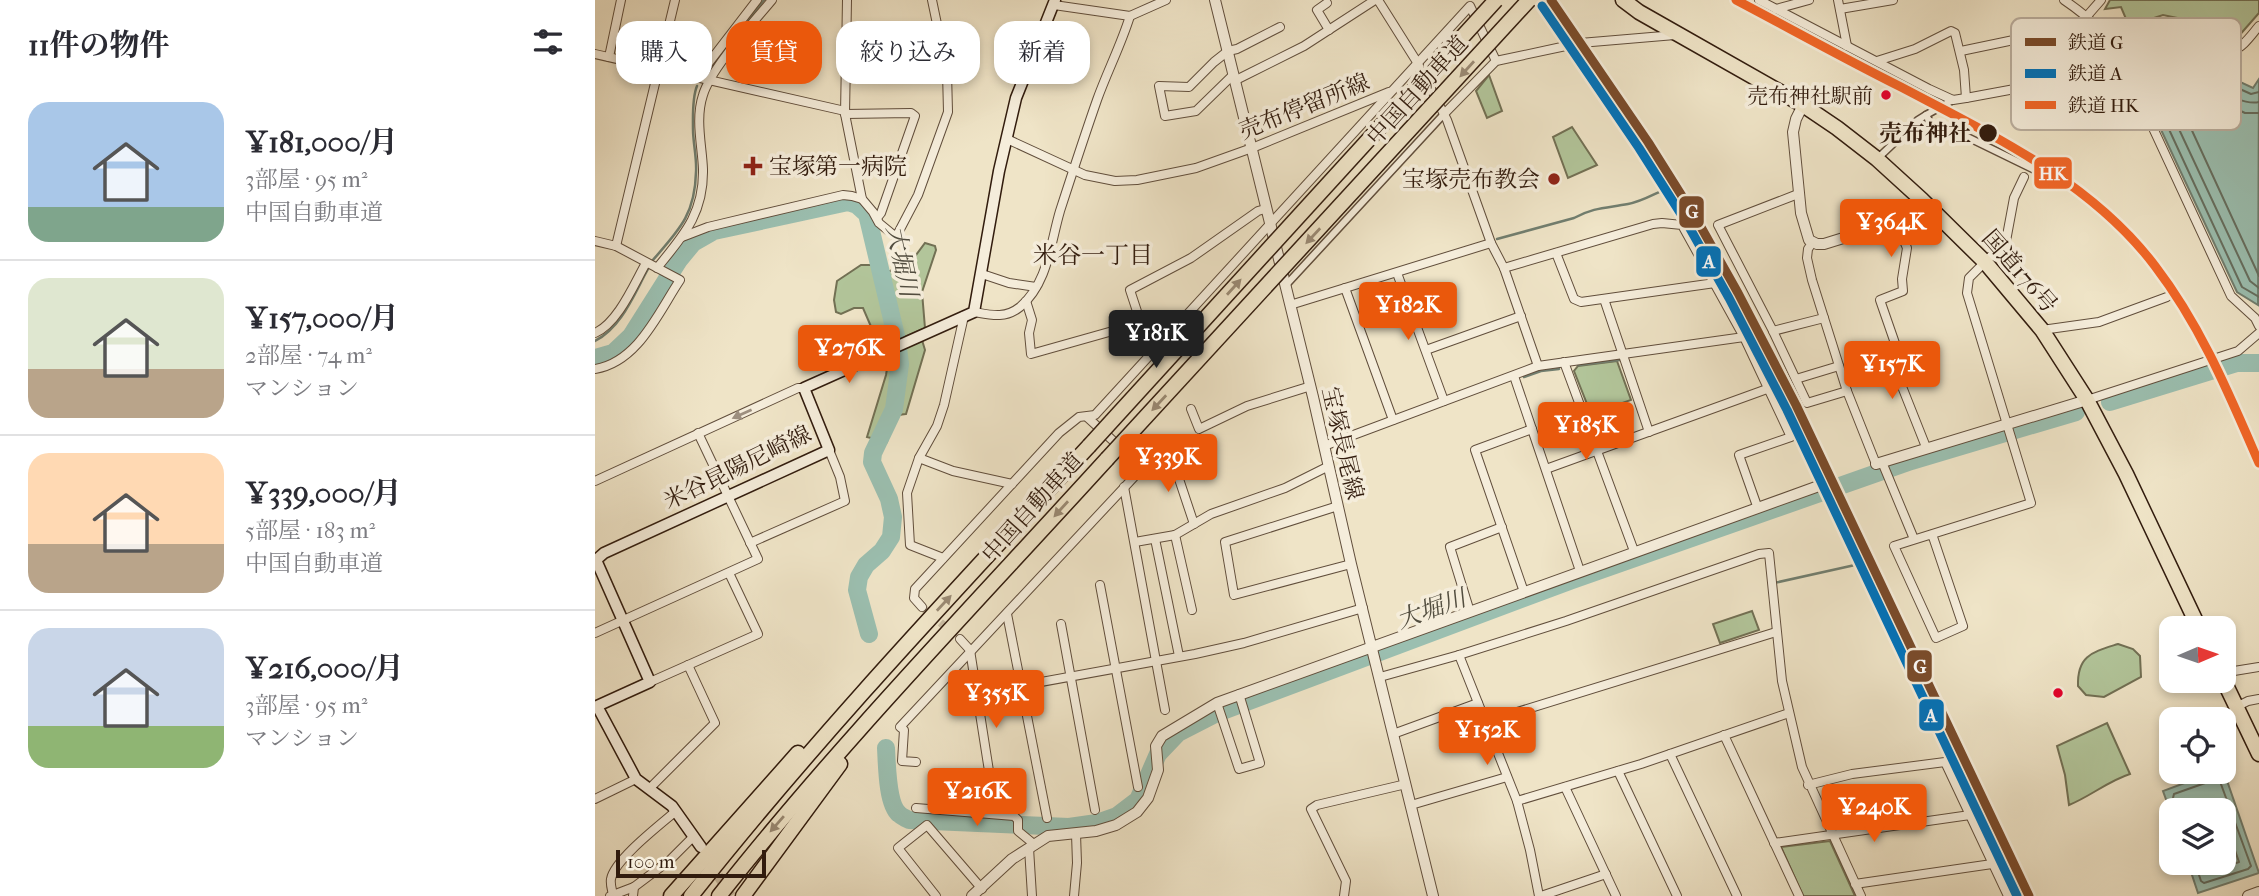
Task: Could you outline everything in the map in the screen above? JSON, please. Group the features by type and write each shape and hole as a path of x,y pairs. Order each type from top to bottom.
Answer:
{"highway":[{"name":"中国自動車道","path":"691,896 801,763 915,635 1496,0"},
{"name":"中国自動車道","path":"719,896 762,842 895,690 1529,0"},
{"name":"国道176号","path":"1623,0 1803,105 1837,128 1877,159 1985,262 2042,330 2087,400 2126,474 2193,616"},
{"path":"671,896 771,781 915,635"},
{"path":"743,896 895,690"},
{"path":"2230,693 2259,754"}],"main road":[{"path":"969,314 982,274 999,171 1016,97 1054,3"},
{"name":"米谷昆陽尼崎線","path":"650,682 595,559 829,450 804,388 969,314"},
{"path":"650,682 596,706 636,779 672,806 701,847"}],"street":[{"path":"609,57 621,0"},
{"path":"670,21 675,0"},
{"path":"741,0 756,8"},
{"path":"712,60 756,8 772,0"},
{"path":"847,0 845,113 862,200"},
{"path":"682,237 708,227 843,195 862,200 879,223 896,237 918,195 948,112 947,72 932,0"},
{"path":"1054,3 1131,16 1166,0"},
{"name":"宝塚長尾線","path":"1215,0 1433,896"},
{"path":"1280,27 1228,51 1189,87 1159,86 1165,116 1196,111 1235,77 1304,46 1376,0 1417,62 1444,114 1491,243 1504,268 1538,366"},
{"path":"1759,0 1953,100"},
{"path":"1776,9 1809,0"},
{"path":"1847,46 1839,5 1893,0"},
{"path":"2064,0 2087,16 2101,0"},
{"path":"1327,3 1317,10 1329,30"},
{"name":"売布停留所線","path":"1007,139 1085,174 1115,181 1137,180 1196,168 1392,91 1470,6 1496,61"},
{"path":"712,75 756,8"},
{"path":"943,558 910,545 907,493 919,458 937,426 969,314 1010,315 1026,301 1036,287 1050,258 1059,214 1098,97 1131,16"},
{"path":"2241,46 2259,26"},
{"path":"1877,61 1915,49 1951,31 1955,33 1961,51 1966,98"},
{"path":"1285,285 1496,61 1580,43 1678,34"},
{"path":"1961,51 2011,41"},
{"path":"595,54 616,59"},
{"path":"712,82 845,113 911,113 915,116 877,218"},
{"path":"616,246 655,84"},
{"path":"659,270 690,227 701,192 701,98 707,84"},
{"path":"1877,159 1918,120 1953,100 2011,90"},
{"path":"922,607 914,598 915,589 943,558 1065,427 1079,417 1095,415 1392,91"},
{"path":"1803,105 1793,132 1798,194 1806,236 1812,243 1831,242 1866,231 1895,219 1922,200"},
{"path":"1926,115 1937,135 1961,134 2037,171"},
{"path":"2154,130 2231,296 2258,319"},
{"path":"1932,534 1963,626 1936,638 1894,546 1914,539 2031,503 1967,293 1969,278 2006,241 2014,198 2024,177"},
{"path":"1798,194 1718,225 1807,402 1847,391"},
{"path":"1151,354 1130,290 1191,258 1247,218 1265,209"},
{"path":"1895,219 1907,248 1902,279 1903,291 1880,300 1905,372 1897,374 1926,447"},
{"path":"1504,268 1653,224 1682,225 1744,337 1791,437 1739,455 1757,506"},
{"path":"595,241 616,246 677,280 634,348 621,360 608,367 595,369"},
{"path":"1290,305 1491,243"},
{"path":"1812,243 1807,258 1847,391 1914,539"},
{"path":"1556,253 1573,299 1581,302 1715,283"},
{"path":"595,333 612,320 646,263"},
{"path":"1397,273 1444,401"},
{"path":"982,274 1009,283 1036,287"},
{"path":"1345,288 1393,420"},
{"path":"2042,330 2099,322 2167,297"},
{"path":"1604,299 1649,432"},
{"path":"1026,301 1032,320 1031,354 1141,323"},
{"path":"1426,351 1521,316"},
{"path":"1773,331 1824,318"},
{"path":"1882,467 1926,447 2010,429 2087,400 2238,351 2259,333"},
{"path":"1324,446 1538,366 1744,337"},
{"path":"1564,362 1634,551"},
{"path":"1796,379 1839,366"},
{"path":"1514,376 1580,571"},
{"path":"1191,409 1199,429 1247,406 1311,386"},
{"path":"595,481 798,388 804,388"},
{"path":"1546,470 1767,388"},
{"path":"916,762 902,761 904,730 900,727 1134,477 1132,458 1087,417"},
{"path":"1524,592 1475,450 1532,429"},
{"path":"595,633 758,559 698,433"},
{"path":"750,543 845,501 840,477 829,450"},
{"path":"1171,455 1194,524"},
{"path":"919,458 953,471 1012,484"},
{"path":"1135,542 1175,536 1211,514 1285,488 1329,466"},
{"path":"1124,487 1165,710"},
{"path":"972,896 1012,859 1048,835 1096,831 1116,825 1137,812 1148,798 1158,770 1156,746 1162,736 1241,699 1634,551 1816,487"},
{"path":"1338,506 1225,542 1234,595 1352,564"},
{"path":"1470,612 1450,547 1501,527"},
{"path":"1175,536 1192,610"},
{"path":"1155,538 1179,656"},
{"path":"1380,677 1566,621 1667,584 1769,553 1782,681 1801,767 1861,896"},
{"path":"650,682 758,634 729,573"},
{"path":"1100,585 1137,787"},
{"path":"975,694 1244,643 1363,608"},
{"path":"1007,614 1047,818"},
{"path":"1061,624 1095,810"},
{"path":"1485,722 1776,632"},
{"path":"960,639 970,650 989,771"},
{"path":"1459,655 1517,801 1540,896 1606,874"},
{"path":"649,789 715,723 688,665"},
{"path":"2237,671 2259,667"},
{"path":"1220,708 1239,769 1261,763 1241,699"},
{"path":"2236,707 2259,699"},
{"path":"1393,734 1478,703"},
{"path":"1517,801 1671,754 1789,713"},
{"path":"1724,735 1799,896"},
{"path":"1671,754 1737,896"},
{"path":"1808,785 1852,774 1945,762 2008,896"},
{"path":"1618,771 1677,896"},
{"path":"1411,805 1507,777"},
{"path":"595,799 636,779"},
{"path":"1344,896 1346,881 1311,809 1405,784"},
{"path":"1565,787 1616,896"},
{"path":"916,808 1014,816 1019,820 1018,831 1032,846 1032,896"},
{"path":"676,811 630,851 612,874 611,895 633,892 694,836"},
{"path":"1775,843 1970,815"},
{"path":"936,896 898,848 927,825 982,889"},
{"path":"1074,896 1076,834"},
{"path":"1855,884 1992,864"},
{"path":"2248,896 2259,892"}],"shaded area":[{"path":"2110,0 2259,0 2259,13 2241,33 2241,18 2178,18 2163,15 2154,18 2126,18 2121,7 2105,9"},
{"path":"1489,75 1502,111 1487,118 1476,91"},
{"path":"1572,127 1597,165 1568,178 1553,137"},
{"path":"925,243 935,246 936,250 922,292 925,328 884,346 879,345 863,308 854,308 841,314 836,312 834,300 837,281 861,265 872,265 877,276 895,269 904,271"},
{"path":"922,340 925,350 906,414 894,419 887,442 867,437 889,356"},
{"path":"1617,361 1631,400 1591,414 1574,371 1578,366"},
{"path":"1752,611 1759,630 1720,643 1713,624"},
{"path":"2118,644 2133,649 2140,656 2141,677 2104,697 2086,695 2078,686 2080,667 2088,656"},
{"path":"2107,723 2130,774 2069,805 2057,746"},
{"path":"1830,841 1855,896 1803,896 1781,847"}],"water":[{"path":"2259,79 2258,305 2237,292 2161,130 2241,130 2241,82 2253,88"},
{"path":"2182,784 2228,784 2233,798 2166,798 2163,791"},
{"path":"2236,807 2259,873 2198,893 2192,875 2236,875"}],"waterway":[{"path":"712,66 764,0"},
{"path":"652,261 678,231 693,200 696,167 693,107 697,86"},
{"path":"1497,239 1594,210 1633,203 1666,189"},
{"name":"大堀川","path":"595,358 613,353 631,336 679,260 693,243 714,231 848,202 857,205 867,214 897,340 900,364 894,409 873,453 872,462 889,499 893,517 891,537 882,551 866,565 859,577 857,590 869,634"},
{"path":"595,341 620,319 648,269"},
{"path":"1578,365 1620,360"},
{"name":"大堀川","path":"2110,402 2237,363 2259,363"},
{"path":"1524,377 1559,369"},
{"name":"大堀川","path":"886,748 892,802 899,814 909,820 1069,827 1097,823 1117,816 1138,800 1158,754 1178,733 1217,713 1572,580 1911,461 2076,412"},
{"path":"1774,583 1855,565"}],"tunnel":[{"path":"922,607 960,639"},
{"path":"710,863 731,896"}],"rail line":[{"name":"G","path":"1551,0 1648,142 1697,220 1738,293 1796,405 2029,896"},
{"name":"HK","path":"1736,0 1970,123 2039,163 2102,209 2130,236 2155,266 2186,312 2213,361 2259,463"},
{"name":"A","path":"1542,6 1639,148 1688,225 1729,298 1787,410 2017,896"}],"place":[{"name":"売布神社駅前","path":"1886,95"},
{"name":"売布神社","path":"1988,133"},
{"name":"宝塚第一病院","path":"753,166"},
{"name":"宝塚売布教会","path":"1554,179"}],"district":[{"name":"米谷一丁目","path":"1093,255"}]}
